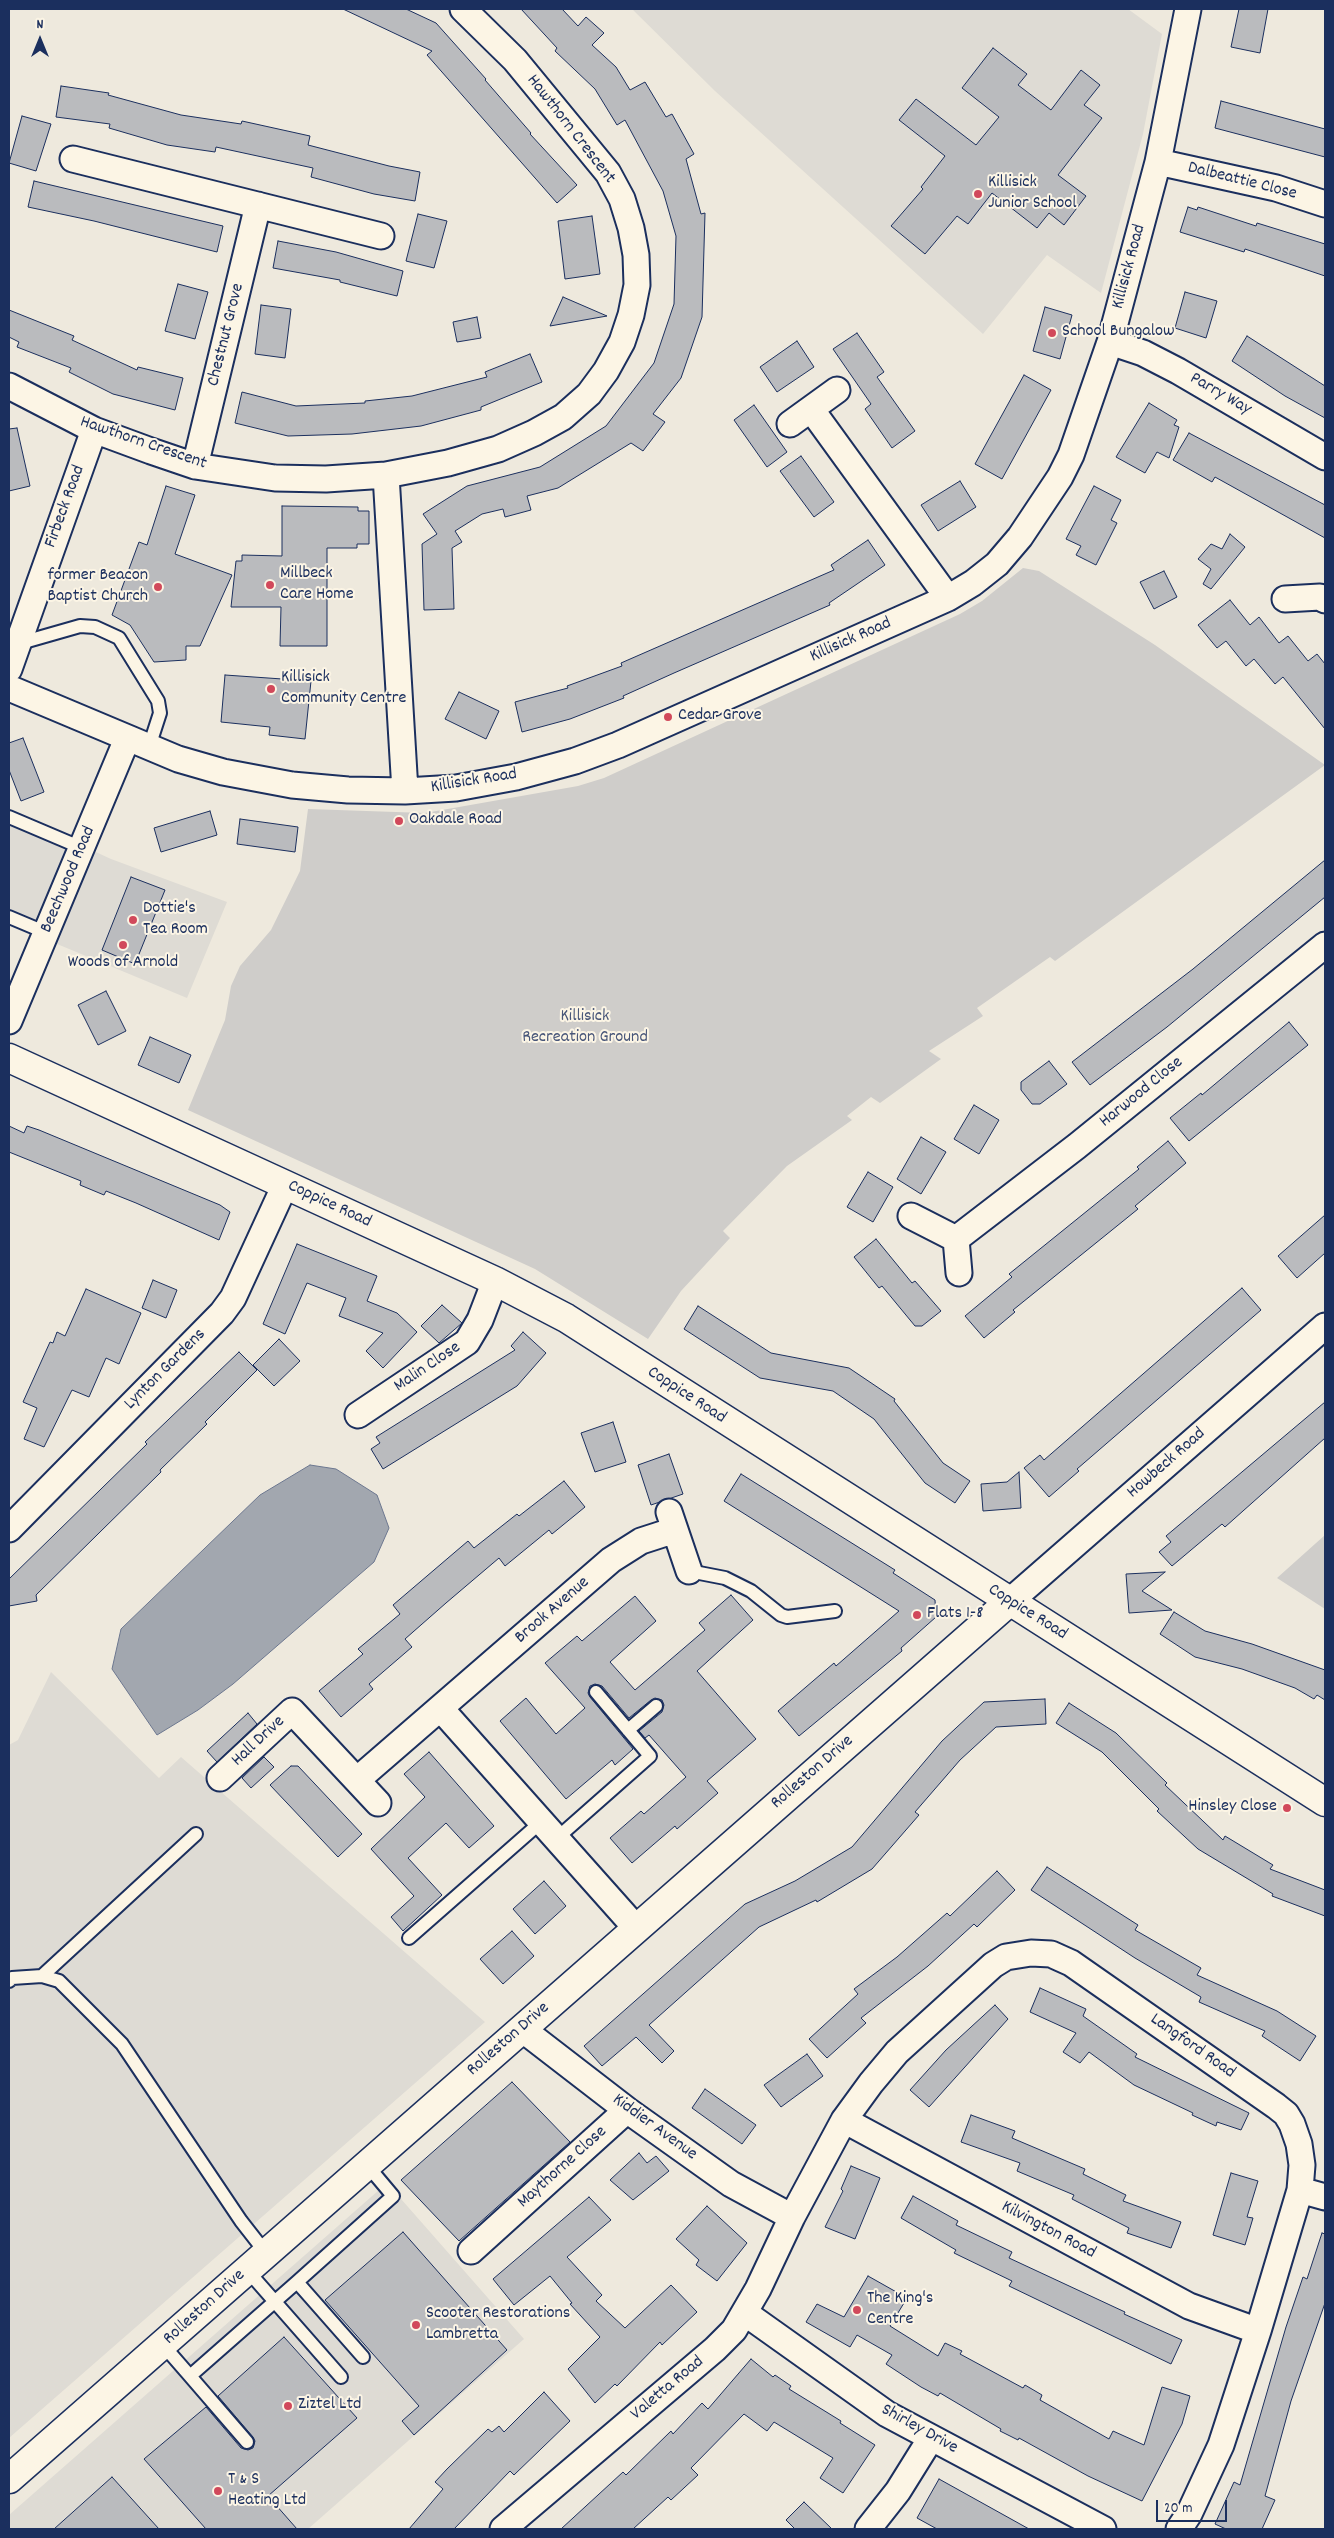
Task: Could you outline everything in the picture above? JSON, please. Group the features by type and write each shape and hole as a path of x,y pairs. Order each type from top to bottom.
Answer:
{"street":[{"name":"Hawthorn Crescent","path":"9,386 94,430 195,466 275,478 326,479 386,474 448,463 498,449 534,433 563,416 588,394 614,356 631,315 637,285 636,255 631,228 622,199 608,173 515,60 464,9"},
{"name":"Killisick Road","path":"9,688 178,759 223,772 292,785 405,791 456,788 516,777 575,761 657,729 948,598 973,583 997,564 1041,508 1070,455 1110,342 1158,162 1188,9"},
{"path":"73,159 381,236"},
{"name":"Dalbeattie Close","path":"1158,162 1276,188 1325,204"},
{"name":"Chestnut Grove","path":"195,466 258,205"},
{"name":"Parry Way","path":"1110,342 1143,353 1178,371 1325,457"},
{"path":"790,424 837,390"},
{"path":"812,409 948,598"},
{"name":"Firbeck Road","path":"9,669 94,430"},
{"path":"386,474 405,791"},
{"path":"1285,599 1320,597 1325,600"},
{"name":"Beechwood Road","path":"9,1021 82,848 138,743"},
{"name":"Harwood Close","path":"956,1239 1077,1146 1325,945"},
{"name":"Coppice Road","path":"9,1058 495,1282 566,1318 1325,1802"},
{"name":"Lynton Gardens","path":"9,1529 222,1313 233,1298 285,1185"},
{"path":"911,1216 956,1239 960,1273"},
{"name":"Malin Close","path":"358,1415 467,1342 480,1320 495,1282"},
{"name":"Howbeck Road","path":"1009,1602 1325,1326"},
{"name":"Brook Avenue","path":"357,1780 611,1560 672,1521 689,1571"},
{"name":"Rolleston Drive","path":"9,2479 1009,1602"},
{"path":"441,1709 636,1928"},
{"name":"Hall Drive","path":"220,1778 292,1711 357,1780"},
{"path":"357,1780 378,1804"},
{"name":"Langford Road","path":"792,2217 844,2120 897,2052 993,1965 1019,1954 1051,1954 1071,1963 1286,2114 1296,2134 1302,2154 1300,2190 1258,2331 1221,2445 1189,2514 1179,2529"},
{"name":"Kiddier Avenue","path":"522,2029 627,2110 731,2184 792,2217"},
{"name":"Maythorne Close","path":"470,2251 505,2232 627,2110"},
{"name":"Kilvington Road","path":"844,2120 1189,2306 1258,2331"},
{"path":"1300,2190 1325,2197"},
{"name":"Valetta Road","path":"503,2529 716,2349 734,2330 745,2313 792,2217"},
{"name":"Shirley Drive","path":"745,2313 887,2414 1103,2529"},
{"path":"868,2529 898,2491 931,2438"}],"lane":[{"path":"17,644 80,626 95,627 119,638 158,701 160,713 138,743"},
{"path":"9,817 82,848"},
{"path":"9,917 47,933"},
{"path":"689,1571 725,1578 751,1591 781,1615 787,1617 835,1611"},
{"path":"409,1938 549,1830 650,1756 596,1692"},
{"path":"628,1730 656,1706"},
{"path":"42,1976 196,1834"},
{"path":"9,1981 12,1978 42,1976 59,1980 122,2044 241,2222 275,2301 341,2377"},
{"path":"190,2376 393,2196 367,2165"},
{"path":"297,2282 363,2357"},
{"path":"163,2345 247,2442"}],"shaded area":[{"name":"Killisick Junior School","path":"632,9 1128,9 1162,34 1143,134 1101,293 1047,255 983,334 715,91"},
{"path":"9,812 111,859 227,902 187,998 9,924"},
{"path":"310,1465 336,1469 377,1495 389,1528 374,1562 233,1684 198,1710 157,1735 112,1669 121,1629 260,1495"},
{"path":"51,1672 159,1778 181,1757 485,2022 9,2438 9,1745 18,1740"},
{"path":"387,2183 524,2339 308,2529 9,2529 9,2515"}],"green space":[{"name":"Killisick Recreation Ground","path":"1023,568 1039,571 1155,645 1325,765 1055,961 1050,957 977,1008 983,1016 929,1051 941,1059 880,1103 871,1097 847,1116 852,1120 787,1166 723,1231 730,1238 681,1291 648,1339 535,1269 188,1110 225,1020 231,986 240,966 271,930 300,871 308,809 425,813 578,786 604,778 960,614 982,601"},
{"path":"1325,1535 1325,1609 1277,1578"}],"building":[{"path":"343,9 406,9 436,23 486,79 530,134 577,185 557,203 427,55 432,51"},
{"path":"521,9 562,9 578,26 586,17 604,33 592,45 616,67 630,90 645,82 666,117 672,114 694,154 686,159 701,214 705,213 702,317 681,378 653,414 665,422 643,451 631,443 558,488 527,496 531,510 505,517 503,509 482,514 455,531 462,542 452,548 454,609 424,610 422,544 437,534 423,514 467,486 540,467 606,426 654,363 674,304 676,236 663,191 625,120 617,125 595,89 555,51 557,48"},
{"path":"1239,9 1268,9 1260,53 1231,47"},
{"path":"993,48 1027,74 1018,85 1051,110 1081,70 1100,85 1084,105 1102,118 1058,175 1086,196 1064,225 1049,213 1037,228 992,193 968,224 957,216 925,254 891,226 923,189 921,187 945,156 899,120 916,99 976,145 999,117 962,88"},
{"path":"61,86 109,93 108,95 181,115 241,124 242,121 310,136 308,145 420,172 415,201 374,194 311,177 313,168 216,147 215,152 167,145 109,128 110,124 56,117"},
{"path":"1221,101 1325,129 1325,157 1215,128"},
{"path":"22,116 51,124 36,171 9,163"},
{"path":"34,181 223,226 217,252 94,221 28,207"},
{"path":"1188,207 1197,210 1198,207 1256,226 1257,223 1325,244 1325,276 1245,249 1244,252 1180,232"},
{"path":"418,214 447,221 434,268 406,261"},
{"path":"592,216 600,274 565,279 558,221"},
{"path":"278,241 336,252 403,271 397,296 340,282 340,280 273,268"},
{"path":"178,284 208,292 195,339 165,331"},
{"path":"1185,292 1217,301 1206,338 1175,328"},
{"path":"563,297 607,316 550,326"},
{"path":"261,305 291,309 285,358 255,354"},
{"name":"School Bungalow","path":"1045,307 1072,315 1060,359 1033,351"},
{"path":"9,310 74,336 72,340 137,370 138,367 183,378 175,410 113,394 69,372 71,368 17,347 19,342 9,337"},
{"path":"477,317 481,338 457,342 453,322"},
{"path":"857,333 884,372 877,377 915,431 892,448 865,409 871,404 833,349"},
{"path":"1247,336 1325,386 1325,418 1285,396 1232,361"},
{"path":"797,341 814,367 777,392 760,367"},
{"path":"530,354 542,382 481,407 481,410 421,426 352,434 288,436 235,423 242,392 296,406 365,403 365,401 412,396 487,377 485,372"},
{"path":"1024,375 1051,390 1002,479 975,464"},
{"path":"1149,403 1177,420 1174,425 1179,427 1169,458 1157,452 1145,473 1116,457"},
{"path":"754,405 787,452 767,467 734,420"},
{"path":"17,428 30,486 9,491 9,429"},
{"path":"1189,433 1325,505 1325,538 1215,477 1212,482 1173,460"},
{"path":"801,456 834,502 814,517 780,471"},
{"path":"960,481 976,507 938,531 921,505"},
{"name":"former Beacon Baptist Church","path":"166,486 195,495 175,554 232,575 200,646 186,646 186,660 154,662 130,625 112,615 139,542 147,545"},
{"path":"1094,486 1121,500 1111,520 1117,523 1096,565 1076,555 1081,546 1066,539"},
{"name":"Millbeck Care Home","path":"282,506 358,507 358,511 369,511 369,544 357,544 357,548 327,548 327,646 280,646 281,607 231,607 236,561 242,561 242,555 282,556"},
{"path":"1230,534 1245,547 1211,589 1203,584 1211,569 1198,559 1211,544 1222,549"},
{"path":"868,540 885,565 829,603 830,605 623,696 624,698 570,719 522,732 515,702 568,688 567,686 622,666 621,663 834,570 831,565"},
{"path":"1164,571 1177,597 1154,609 1140,582"},
{"path":"1230,600 1250,625 1259,617 1279,643 1288,636 1308,661 1317,654 1325,664 1325,729 1283,677 1275,684 1254,659 1246,666 1226,641 1217,648 1198,625"},
{"name":"Killisick Community Centre","path":"225,675 311,681 305,739 269,735 270,727 221,722"},
{"path":"459,692 499,711 486,739 445,719"},
{"path":"23,738 44,792 21,801 9,770 9,743"},
{"path":"210,811 217,835 161,852 154,828"},
{"path":"240,819 298,827 295,852 237,844"},
{"path":"1325,860 1325,897 1167,1027 1090,1085 1072,1062 1193,969"},
{"path":"131,877 165,890 135,964 102,950"},
{"path":"106,991 126,1031 98,1045 78,1005"},
{"path":"1289,1022 1308,1045 1189,1141 1170,1118 1201,1093 1202,1095"},
{"path":"150,1037 191,1055 179,1083 138,1065"},
{"path":"1049,1061 1067,1084 1040,1104 1032,1104 1021,1090 1021,1082"},
{"path":"974,1105 999,1120 979,1154 954,1139"},
{"path":"9,1126 24,1133 27,1126 39,1130 220,1205 230,1212 219,1240 106,1191 104,1195 80,1185 81,1181 9,1152"},
{"path":"921,1137 946,1152 921,1194 897,1179"},
{"path":"1168,1141 1186,1163 1135,1206 1138,1209 1013,1310 1015,1312 984,1338 965,1316 1012,1277 1009,1274 1139,1169 1137,1167"},
{"path":"868,1172 893,1187 873,1222 847,1207"},
{"path":"1325,1215 1325,1253 1297,1278 1278,1256"},
{"path":"876,1239 912,1283 915,1281 941,1311 922,1326 915,1326 882,1286 879,1288 854,1257"},
{"path":"297,1244 377,1276 367,1301 397,1313 417,1332 383,1368 366,1351 383,1333 339,1316 346,1298 307,1283 285,1334 263,1324"},
{"path":"153,1280 177,1290 166,1318 142,1308"},
{"path":"1242,1288 1261,1310 1077,1469 1079,1471 1049,1497 1024,1468 1040,1455 1044,1460"},
{"path":"86,1289 141,1313 119,1364 106,1358 89,1397 72,1390 44,1447 24,1439 37,1408 23,1402 50,1342 53,1343 57,1332 65,1336"},
{"path":"442,1305 462,1323 439,1343 421,1326"},
{"path":"698,1306 771,1353 849,1368 895,1399 894,1401 943,1463 970,1481 955,1503 925,1483 874,1419 833,1391 760,1378 684,1329"},
{"path":"523,1332 546,1353 517,1386 383,1469 371,1449 380,1443 376,1437 515,1350 511,1346"},
{"path":"279,1339 300,1361 274,1386 253,1365"},
{"path":"239,1352 257,1370 205,1422 207,1424 160,1470 161,1472 36,1595 37,1601 9,1606 9,1579 147,1444 145,1442"},
{"path":"1325,1402 1325,1438 1225,1527 1222,1524 1172,1566 1159,1552 1171,1542 1166,1536"},
{"path":"613,1422 626,1462 595,1472 581,1433"},
{"path":"669,1454 683,1494 651,1505 638,1465"},
{"path":"1019,1472 1021,1508 983,1511 981,1484 1007,1482"},
{"path":"741,1474 895,1570 893,1573 935,1600 936,1617 901,1648 902,1651 799,1736 778,1711 834,1663 836,1666 899,1611 724,1501"},
{"path":"564,1481 585,1507 552,1534 549,1530 505,1566 499,1558 446,1603 405,1639 412,1647 369,1684 373,1689 341,1717 319,1691 363,1654 358,1649 400,1614 393,1605 468,1541 474,1548 517,1514 519,1516"},
{"path":"1165,1572 1142,1591 1172,1610 1129,1613 1126,1574"},
{"path":"731,1595 753,1620 697,1671 756,1739 707,1781 718,1793 677,1829 675,1826 632,1863 610,1838 641,1811 644,1814 686,1777 649,1735 645,1738 639,1731 662,1712 664,1705 662,1700 655,1698 651,1700 629,1718 602,1686 595,1684 590,1686 588,1693 590,1697 633,1749 615,1765 612,1760 566,1799 500,1721 526,1698 556,1734 585,1708 545,1663 577,1636 582,1641 635,1596 656,1621 610,1662 635,1690 705,1630 699,1623"},
{"path":"1174,1612 1205,1631 1252,1644 1325,1670 1325,1700 1317,1695 1314,1699 1295,1688 1242,1669 1195,1657 1160,1634"},
{"path":"1045,1699 1046,1724 996,1727 960,1760 915,1812 919,1815 872,1869 817,1902 816,1900 759,1927 649,2025 674,2051 662,2063 636,2037 602,2066 584,2046 745,1904 795,1881 852,1847 942,1741 984,1702"},
{"path":"1069,1703 1116,1733 1167,1783 1165,1785 1223,1840 1225,1836 1273,1865 1270,1869 1325,1890 1325,1916 1272,1896 1273,1894 1198,1849 1157,1811 1159,1809 1102,1752 1056,1723"},
{"path":"248,1713 257,1724 217,1762 207,1751"},
{"path":"429,1752 494,1826 469,1848 446,1823 408,1858 442,1895 403,1931 391,1917 414,1896 371,1849 425,1797 404,1774"},
{"path":"264,1757 274,1767 251,1788 242,1778"},
{"path":"291,1766 298,1766 362,1834 338,1857 270,1785"},
{"path":"1047,1867 1138,1925 1135,1930 1201,1968 1197,1975 1277,2011 1316,2036 1300,2061 1262,2036 1265,2031 1199,2002 1201,1997 1135,1958 1031,1890"},
{"path":"997,1871 1015,1890 977,1927 974,1924 928,1966 861,2018 866,2023 827,2058 809,2039 858,1994 854,1989 897,1957 947,1913 950,1916"},
{"path":"544,1881 566,1906 535,1934 513,1909"},
{"path":"512,1931 534,1956 503,1984 480,1959"},
{"path":"1040,1988 1086,2009 1083,2016 1137,2054 1135,2057 1249,2113 1241,2130 1217,2122 1216,2126 1192,2115 1193,2113 1134,2085 1089,2052 1080,2063 1063,2052 1076,2033 1030,2012"},
{"path":"995,2005 1008,2019 929,2107 910,2090 946,2050"},
{"path":"807,2054 823,2076 781,2107 764,2085"},
{"path":"512,2082 570,2142 459,2241 401,2180"},
{"path":"705,2089 756,2125 742,2144 692,2108"},
{"path":"971,2115 1015,2131 1012,2138 1085,2169 1083,2174 1126,2195 1123,2201 1181,2222 1171,2248 1127,2233 1129,2228 1072,2199 1074,2195 1017,2171 1020,2163 961,2142"},
{"path":"639,2153 647,2163 656,2156 669,2171 633,2200 610,2180"},
{"path":"851,2166 880,2178 855,2239 825,2227 843,2191 841,2189"},
{"path":"1231,2173 1258,2181 1247,2217 1253,2218 1245,2245 1213,2235"},
{"path":"913,2196 958,2221 956,2225 1012,2252 1009,2258 1182,2340 1171,2364 1009,2286 1012,2281 954,2253 956,2250 901,2218"},
{"path":"589,2197 611,2220 567,2257 602,2295 596,2301 625,2328 671,2285 697,2312 662,2345 660,2342 617,2386 615,2384 595,2403 568,2369 600,2337 570,2304 572,2303 550,2276 514,2305 493,2279"},
{"path":"707,2206 747,2243 717,2281 696,2265 699,2260 676,2239"},
{"name":"Scooter Restorations Lambretta","path":"403,2232 507,2350 414,2435 402,2421 419,2406 325,2300"},
{"path":"1322,2233 1325,2234 1325,2303 1291,2401 1265,2496 1275,2500 1262,2529 1226,2529 1215,2524 1234,2482 1240,2485 1286,2327 1303,2277 1307,2279"},
{"path":"868,2276 907,2298 890,2326 938,2356 945,2343 962,2351 960,2354 1023,2388 1025,2385 1042,2395 1040,2400 1109,2439 1113,2431 1144,2445 1162,2387 1190,2396 1182,2424 1142,2501 1088,2476 1019,2438 1018,2440 1000,2431 1001,2429 940,2393 938,2396 921,2387 886,2364 892,2355 857,2335 850,2347 806,2322 817,2304 844,2317"},
{"path":"284,2337 357,2418 268,2496 297,2529 206,2529 144,2459 206,2407 241,2448 248,2450 253,2448 255,2441 253,2437 218,2396"},
{"path":"751,2359 773,2377 775,2375 791,2386 789,2389 841,2421 840,2423 875,2445 843,2493 820,2478 833,2458 774,2422 767,2431 744,2414 691,2468 698,2475 671,2500 668,2497 633,2529 561,2529 623,2472 626,2475 671,2431 673,2434 702,2403 708,2409"},
{"path":"544,2392 570,2421 514,2475 510,2471 454,2529 409,2529 443,2489 435,2482 447,2469 488,2429 492,2432 499,2426 504,2432"},
{"path":"112,2477 159,2529 54,2529"},
{"path":"939,2479 1029,2529 937,2529 917,2518"},
{"path":"804,2502 832,2529 795,2529 786,2520"}],"place":[{"name":"Killisick Junior School","path":"978,194"},
{"name":"School Bungalow","path":"1052,333"},
{"name":"Millbeck Care Home","path":"270,585"},
{"name":"former Beacon Baptist Church","path":"158,587"},
{"name":"Killisick Community Centre","path":"271,689"},
{"name":"Cedar Grove","path":"668,717"},
{"name":"Oakdale Road","path":"399,821"},
{"name":"Dottie's Tea Room","path":"133,920"},
{"name":"Woods of Arnold","path":"123,945"},
{"name":"Flats 1-8","path":"917,1615"},
{"name":"Hinsley Close","path":"1287,1808"},
{"name":"The King's Centre","path":"857,2310"},
{"name":"Scooter Restorations Lambretta","path":"416,2325"},
{"name":"Ziztel Ltd","path":"288,2406"},
{"name":"T & S Heating Ltd","path":"218,2491"}]}
